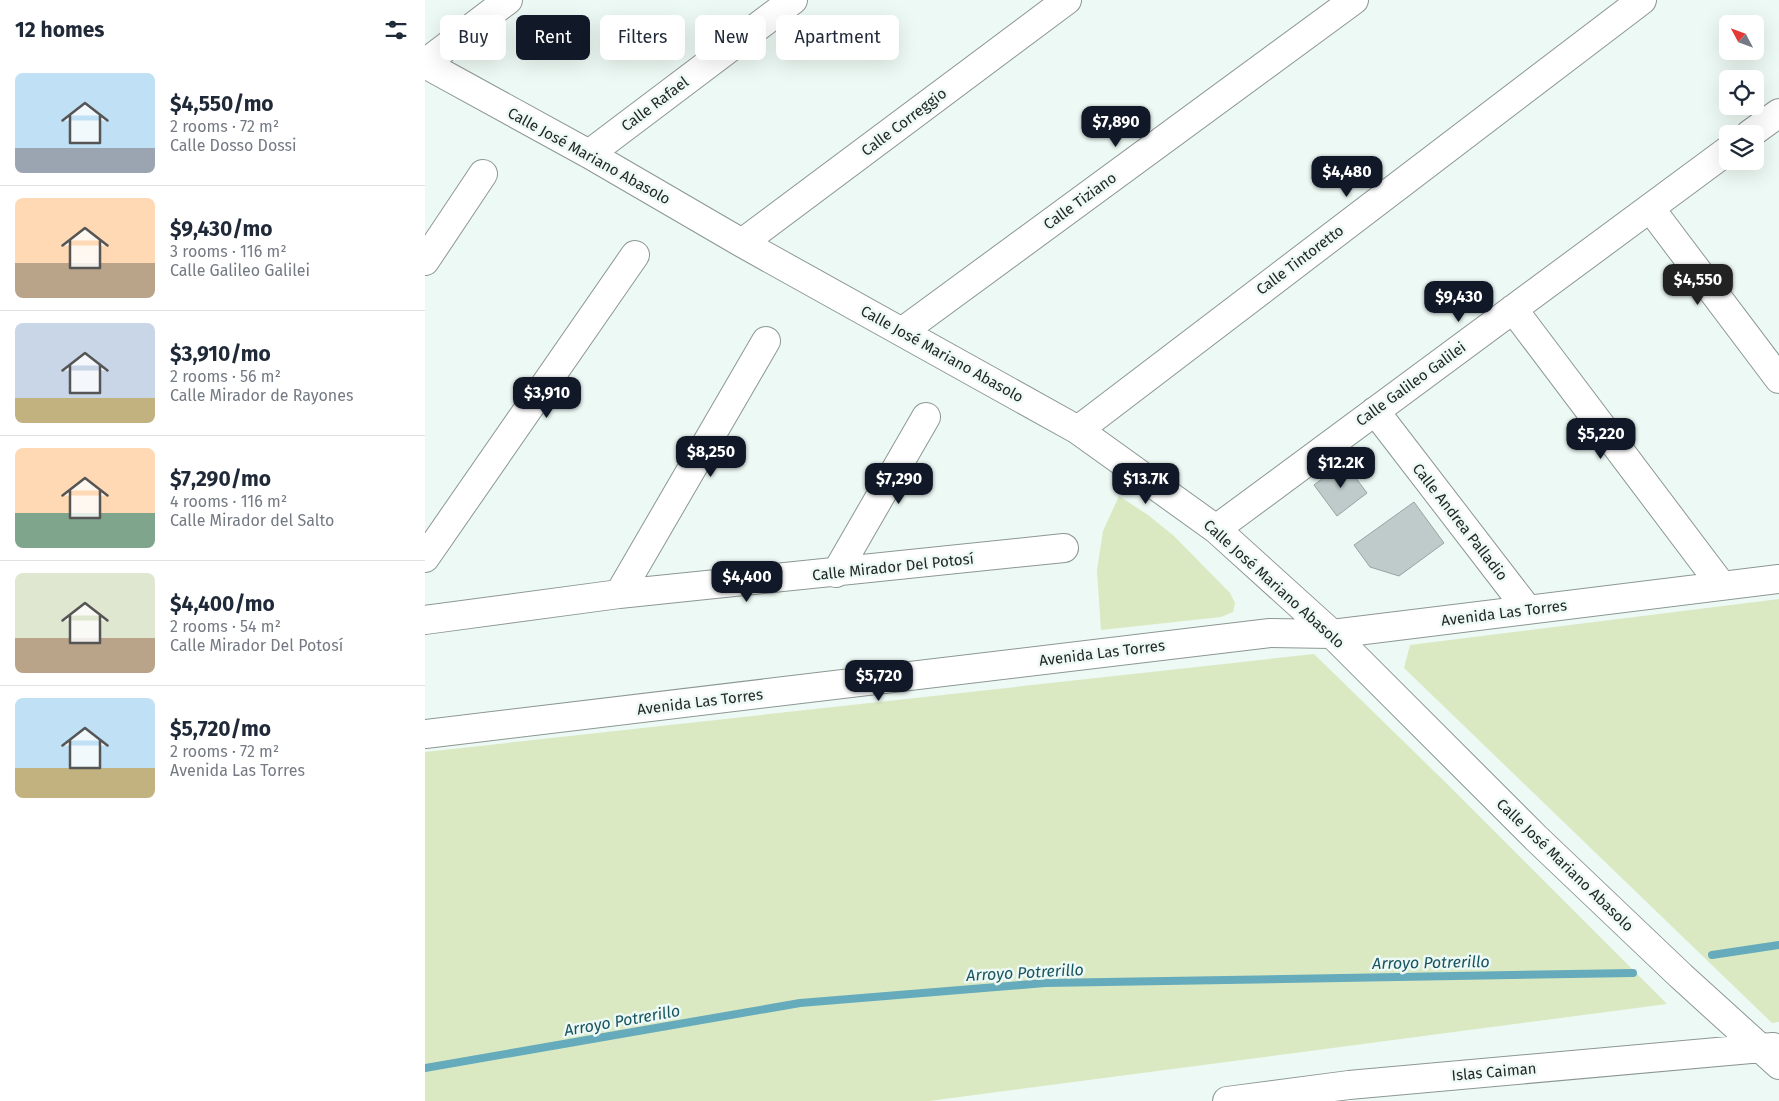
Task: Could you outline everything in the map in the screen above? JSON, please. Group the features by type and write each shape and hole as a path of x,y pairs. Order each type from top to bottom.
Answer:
{"street":[{"path":"425,63 508,0"},
{"name":"Calle Rafael","path":"589,154 793,0"},
{"name":"Calle Correggio","path":"742,243 1067,0"},
{"name":"Calle Tiziano","path":"903,331 1354,0"},
{"name":"Calle Tintoretto","path":"1078,430 1642,0"},
{"name":"Calle José Mariano Abasolo","path":"425,63 589,154 742,243 1078,430 1215,529 1332,634 1536,838 1681,976 1773,1053"},
{"path":"1762,125 1779,112"},
{"name":"Calle Galileo Galilei","path":"1215,529 1719,157"},
{"path":"425,261 483,174"},
{"path":"1650,208 1779,379"},
{"path":"425,558 635,255"},
{"path":"1513,309 1723,586"},
{"path":"619,594 766,341"},
{"name":"Calle Andrea Palladio","path":"1375,411 1528,610"},
{"path":"836,573 926,417"},
{"name":"Calle Mirador Del Potosí","path":"425,620 619,594 1064,548"},
{"name":"Avenida Las Torres","path":"425,734 1270,633 1332,634 1779,579"},
{"name":"Islas Caiman","path":"1227,1101 1340,1093 1773,1053"}],"green space":[{"path":"1119,496 1148,515 1174,536 1230,593 1235,603 1233,612 1221,617 1101,630 1097,570 1103,531"},
{"path":"1779,599 1779,1022 1772,1023 1404,668 1410,645"},
{"path":"1314,654 1667,1004 929,1101 425,1101 425,752"}],"building":[{"path":"1344,462 1367,493 1337,516 1314,485"},
{"path":"1414,502 1444,543 1399,576 1370,567 1354,545"}],"waterway":[{"name":"Arroyo Potrerillo","path":"1712,955 1779,945"},
{"name":"Arroyo Potrerillo","path":"425,1068 800,1003 1045,983 1633,973"}]}
